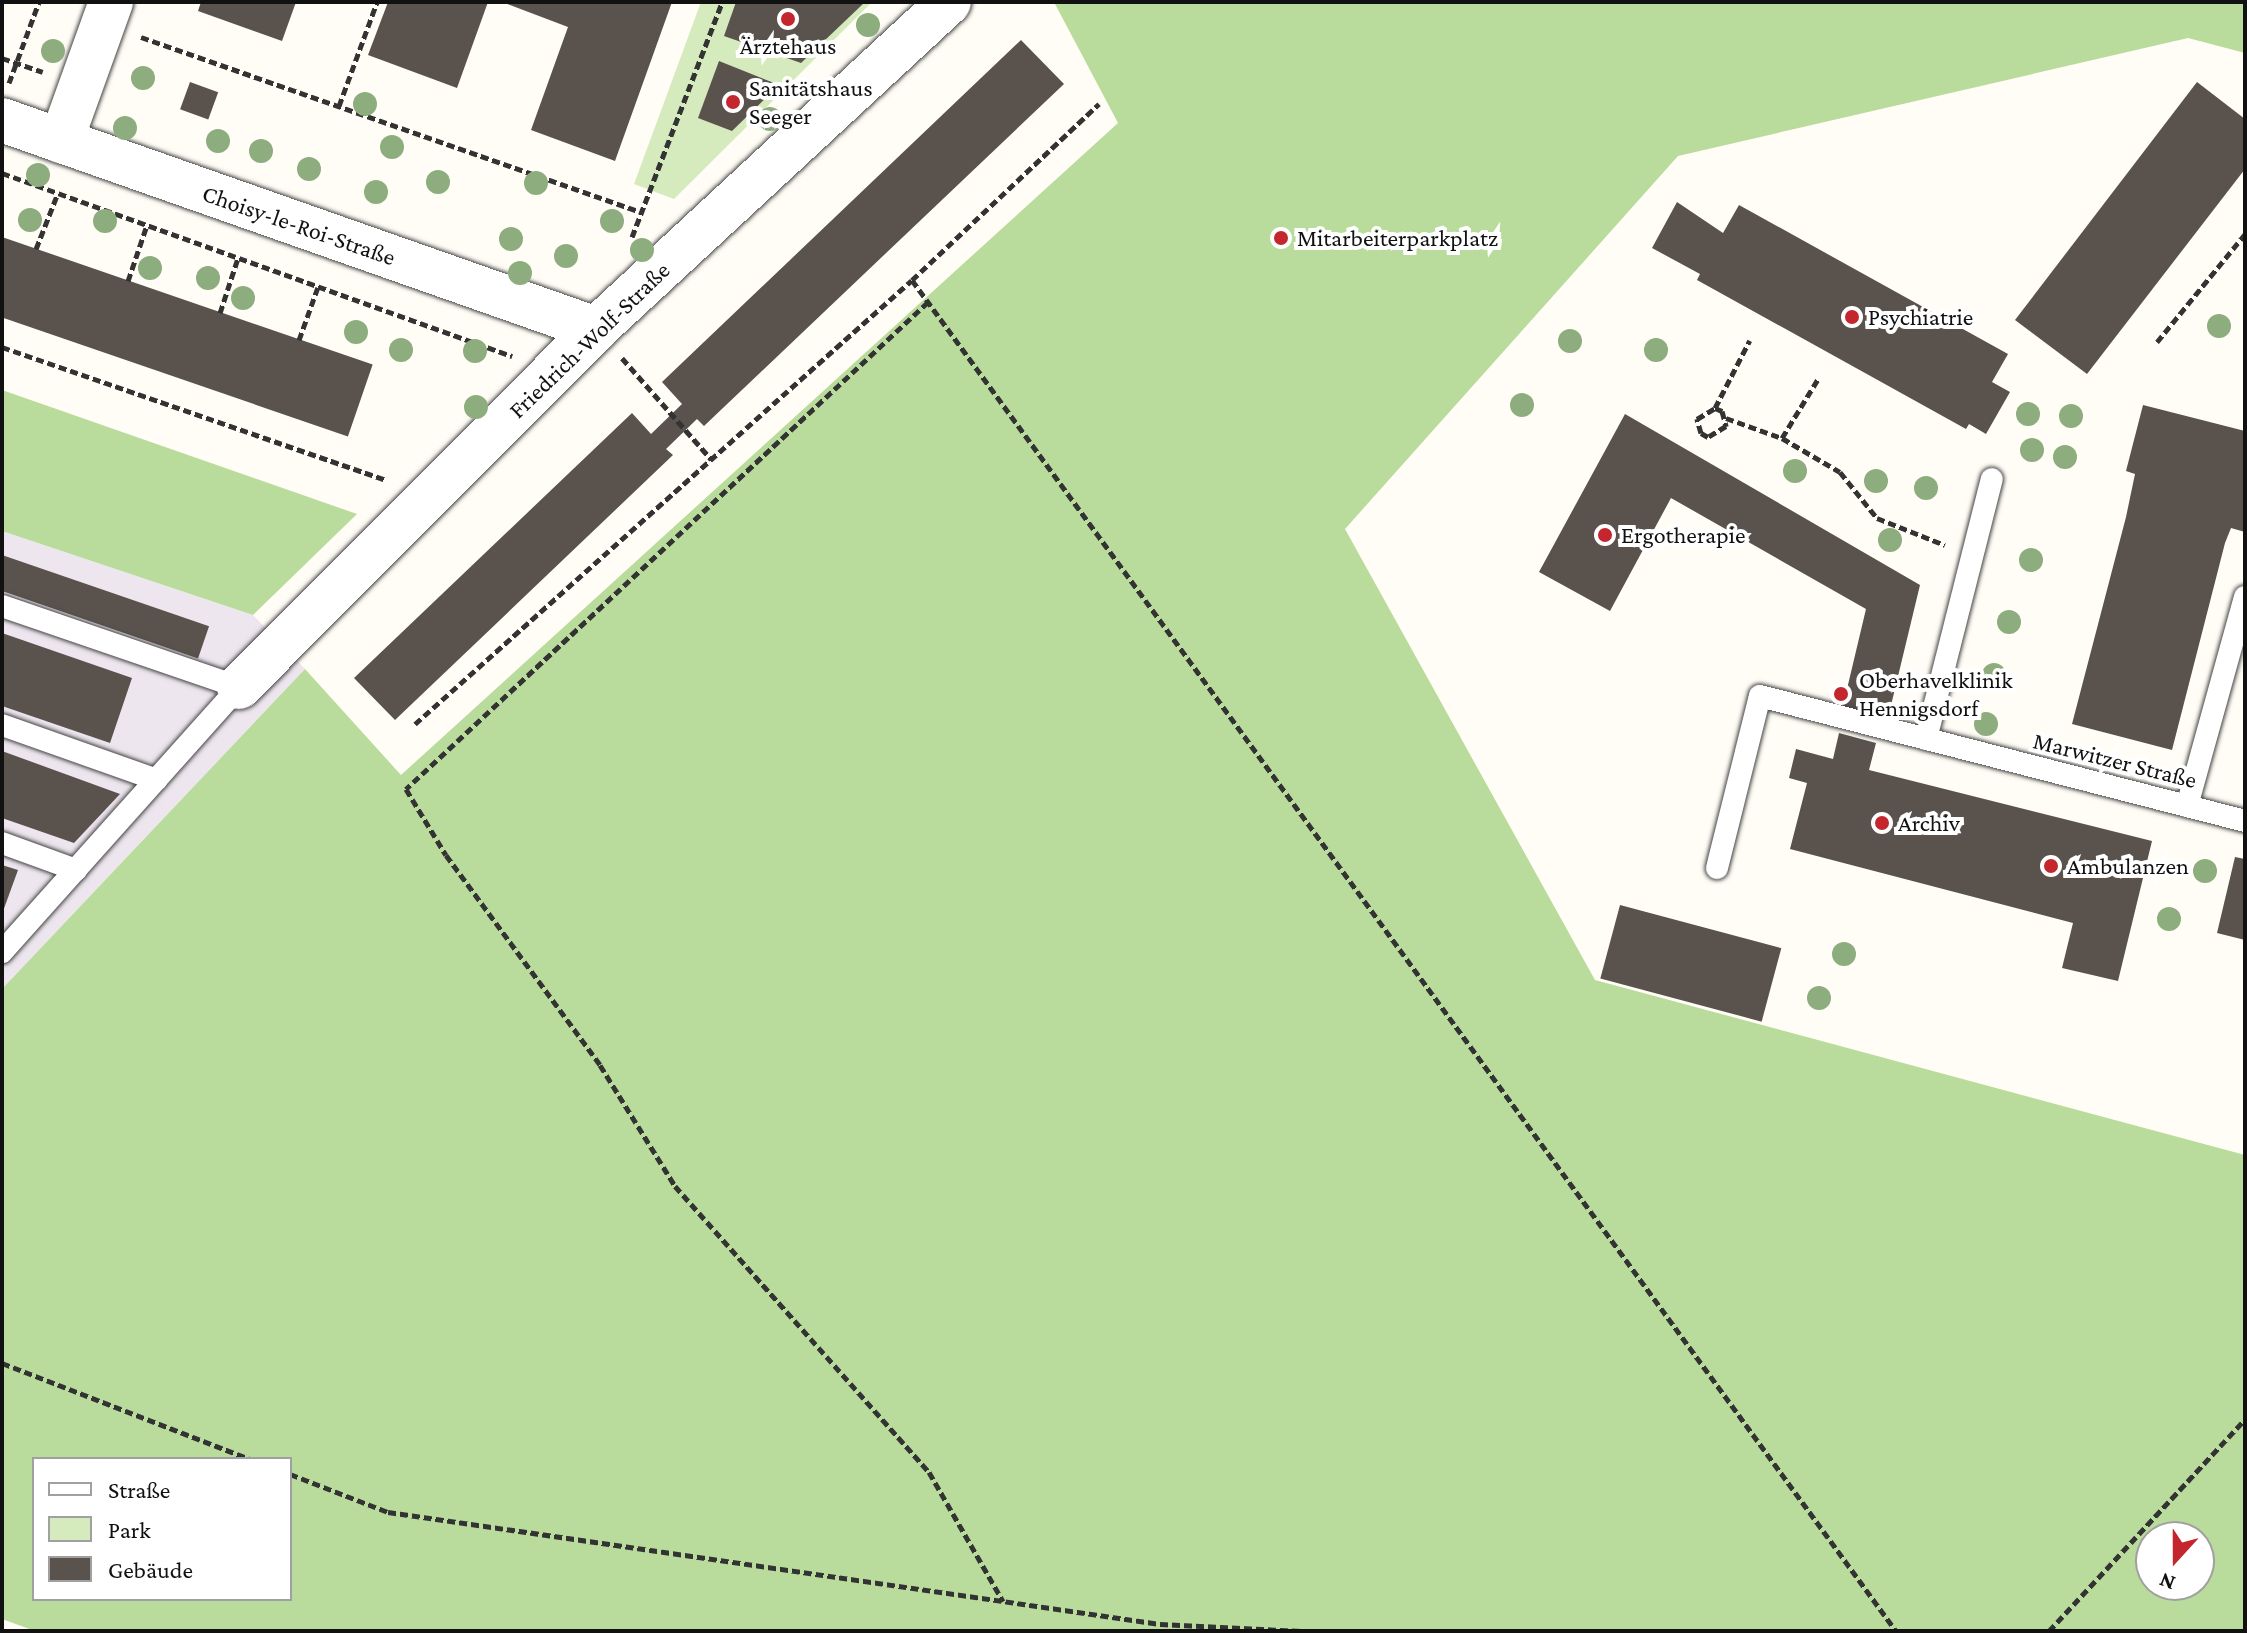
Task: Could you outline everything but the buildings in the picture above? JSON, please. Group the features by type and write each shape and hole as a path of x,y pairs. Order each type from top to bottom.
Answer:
{"street":[{"path":"61,141 111,2"},
{"name":"Friedrich-Wolf-Straße","path":"239,687 596,329 949,2"},
{"name":"Choisy-le-Roi-Straße","path":"4,105 61,141 596,329"}],"lane":[{"path":"1926,739 1992,479"},
{"path":"2187,806 2241,623 2245,597"},
{"path":"2,606 239,687 2,952"},
{"name":"Marwitzer Straße","path":"1717,868 1760,696 2245,821"},
{"path":"2,725 157,780"},
{"path":"2,843 76,870"}],"path":[{"path":"4,105 39,2"},
{"path":"339,106 377,2"},
{"path":"630,242 722,2"},
{"path":"140,37 641,212"},
{"path":"415,724 912,280 1099,104"},
{"path":"2,173 554,371"},
{"path":"36,249 58,193"},
{"path":"128,281 147,225"},
{"path":"2157,342 2245,234"},
{"path":"220,313 238,258"},
{"path":"912,280 1896,1631"},
{"path":"299,340 318,287"},
{"path":"928,302 406,789 446,855 600,1065 675,1186 929,1472 1003,1601"},
{"path":"596,329 711,459"},
{"path":"1726,418 1722,433 1701,433 1697,419 1715,408 1750,340"},
{"path":"2,347 431,496"},
{"path":"1782,438 1818,379"},
{"path":"1715,408 1726,418 1782,438 1840,472 1877,518 1973,555"},
{"path":"2,1363 245,1457"},
{"path":"2049,1631 2245,1419"},
{"path":"292,1475 388,1512 1160,1624 1302,1631"}],"shaded area":[{"path":"2,531 253,615 305,669 2,989"}],"green space":[{"path":"701,2 872,2 674,199 634,184"},
{"path":"1054,2 2245,2 2245,53 2188,38 1678,156 1345,529 1595,980 2245,1155 2245,1631 35,1631 2,1619 2,989 305,669 401,775 1118,123"},
{"path":"2,390 357,514 253,615 2,531"}],"place":[{"name":"Ärztehaus","path":"788,19"},
{"name":"Sanitätshaus Seeger","path":"733,102"},
{"name":"Mitarbeiterparkplatz","path":"1281,238"},
{"name":"Psychiatrie","path":"1852,317"},
{"name":"Ergotherapie","path":"1605,535"},
{"name":"Oberhavelklinik Hennigsdorf","path":"1841,694"},
{"name":"Archiv","path":"1882,823"},
{"name":"Ambulanzen","path":"2051,866"}]}
